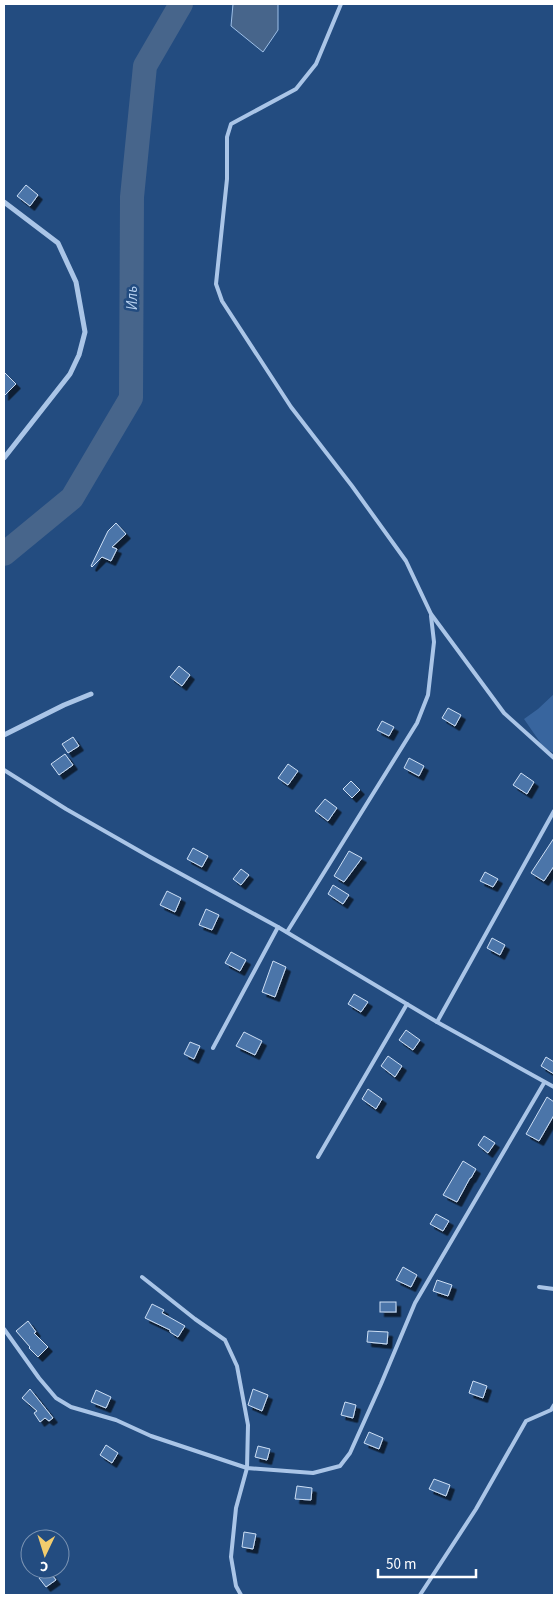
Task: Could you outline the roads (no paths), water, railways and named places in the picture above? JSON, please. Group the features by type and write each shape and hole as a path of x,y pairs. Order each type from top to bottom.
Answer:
{"street":[{"path":"4,202 58,243 76,282 85,332 79,355 70,374 4,458"},
{"path":"4,735 64,705 91,694"}],"lane":[{"path":"341,4 316,64 296,89 231,124 228,138 227,180 216,284 222,302 291,407 352,486 406,561 431,614 504,713 554,758"},
{"path":"287,932 416,723 428,694 434,642 431,614"},
{"path":"4,770 150,857 287,932 437,1022 554,1087"},
{"path":"437,1022 554,811"},
{"path":"213,1048 278,927"},
{"path":"318,1157 407,1004"},
{"path":"4,1330 56,1398 71,1407 116,1420 151,1436 247,1468 313,1474 340,1466 350,1452 382,1384 415,1303 544,1083"},
{"path":"142,1277 225,1340 238,1366 248,1425 247,1468 236,1508 230,1557 236,1586 241,1595"},
{"path":"539,1286 554,1289"},
{"path":"420,1595 476,1509 526,1421 551,1410 554,1405"}],"waterway":[{"name":"Иль","path":"4,554 72,498 131,398 132,197 145,66 181,4"}]}
